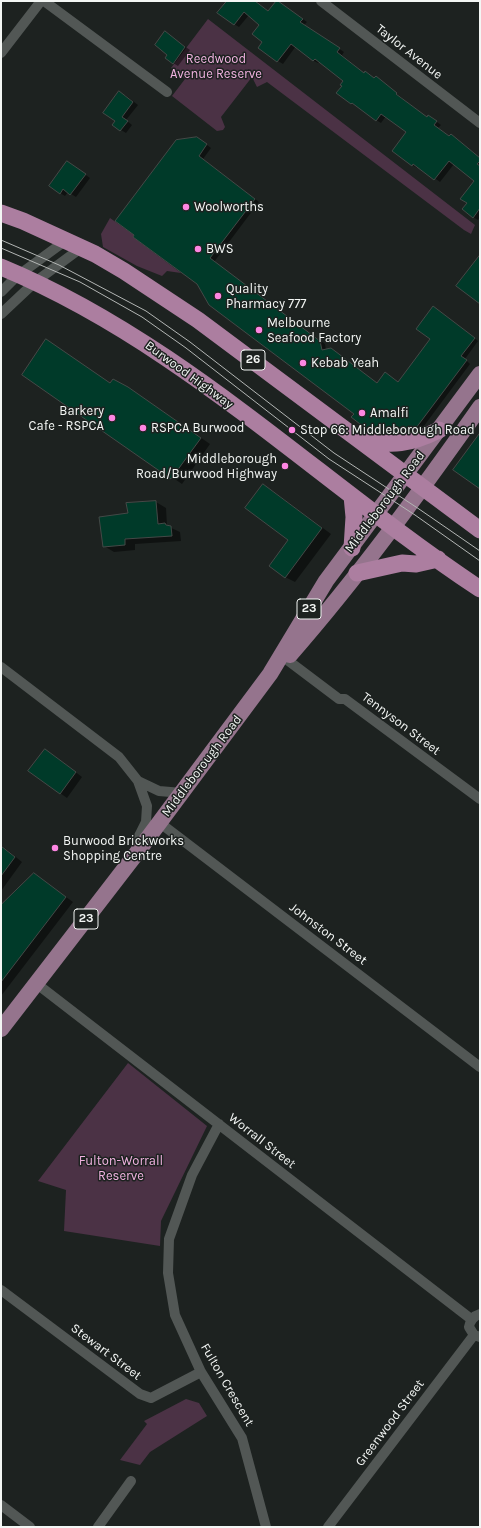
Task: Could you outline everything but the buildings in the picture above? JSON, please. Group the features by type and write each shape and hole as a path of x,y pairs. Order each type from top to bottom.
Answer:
{"highway":[{"name":"26","path":"1,213 23,221 81,248 124,271 198,320 480,530"},
{"name":"Burwood Highway","path":"1,267 71,300 137,338 215,393 393,527 480,589"},
{"path":"359,440 398,444 423,438 439,430"},
{"path":"352,496 354,517 352,548"},
{"path":"357,573 402,563 416,564 438,559"}],"main road":[{"name":"Middleborough Road","path":"1,1029 160,823 270,674 326,581 480,374"},
{"name":"Middleborough Road","path":"270,674 286,659 310,631 407,510 480,407"}],"street":[{"path":"1,53 41,1"},
{"path":"44,1 167,92"},
{"name":"Taylor Avenue","path":"321,1 480,123"},
{"path":"1,314 27,278 65,241"},
{"path":"1,292 81,248"},
{"name":"Tennyson Street","path":"286,659 339,699 345,699 480,800"},
{"path":"1,667 119,757 138,781 147,806 146,822 137,840 136,854"},
{"path":"138,781 159,791 182,793"},
{"name":"Johnston Street","path":"160,823 480,1067"},
{"name":"Worrall Street","path":"36,984 476,1317"},
{"name":"Fulton Crescent","path":"219,1124 192,1175 169,1239 168,1273 175,1315 202,1372 242,1438 266,1527"},
{"name":"Stewart Street","path":"1,1290 140,1394 151,1398 202,1372"},
{"path":"476,1317 469,1327 477,1336"},
{"name":"Greenwood Street","path":"328,1527 477,1336"},
{"path":"98,1527 131,1481"},
{"path":"1,1505 30,1527"}],"green space":[{"name":"Reedwood Avenue Reserve","path":"208,19 475,225 471,234 267,82 257,87 252,77 221,117 225,127 223,130 217,131 172,96 185,79 171,68"},
{"path":"110,218 134,235 133,237 181,273 167,271 162,276 137,266 103,247 101,234"},
{"name":"Fulton-Worrall Reserve","path":"128,1063 207,1126 161,1221 160,1246 64,1231 66,1190 38,1181"},
{"path":"186,1399 199,1403 207,1416 150,1452 140,1465 120,1460 147,1424 144,1421"}],"tram line":[{"path":"1,240 59,265 146,311 190,342 334,453 480,551"},
{"path":"1,248 80,282 142,317 186,348 329,459 415,515 480,561"}],"place":[{"name":"Woolworths","path":"186,207"},
{"name":"BWS","path":"198,249"},
{"name":"Quality Pharmacy 777","path":"218,296"},
{"name":"Melbourne Seafood Factory","path":"259,330"},
{"name":"Kebab Yeah","path":"303,363"},
{"name":"Amalfi","path":"362,413"},
{"name":"Barkery Cafe - RSPCA","path":"112,418"},
{"name":"RSPCA Burwood","path":"143,428"},
{"name":"Stop 66: Middleborough Road","path":"292,430"},
{"name":"Middleborough Road/Burwood Highway","path":"285,466"},
{"name":"Burwood Brickworks Shopping Centre","path":"55,848"}]}
